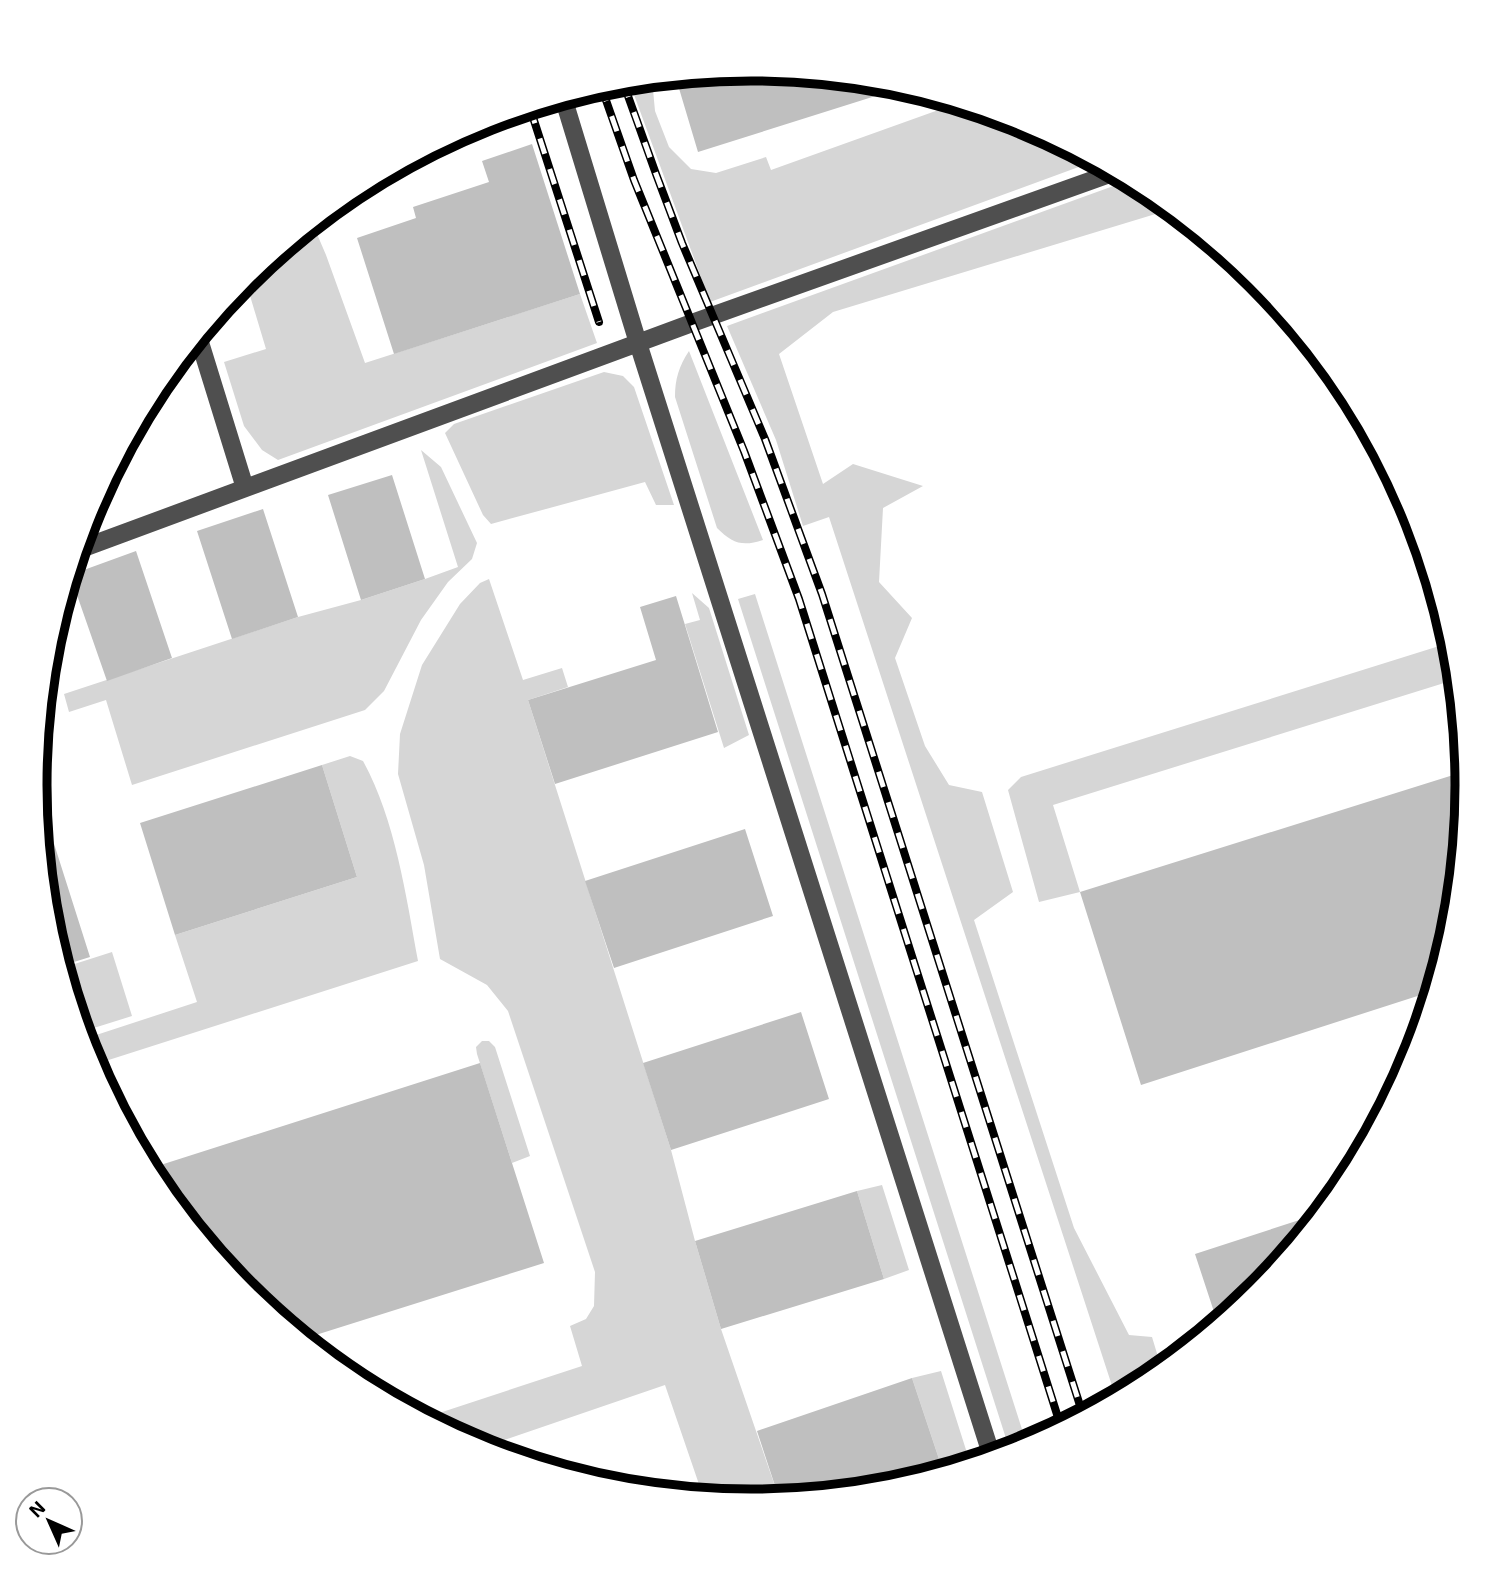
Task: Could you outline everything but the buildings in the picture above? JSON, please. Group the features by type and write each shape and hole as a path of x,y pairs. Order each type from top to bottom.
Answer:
{"lane":[{"path":"566,106 638,343 989,1447"},
{"path":"90,546 638,343 1103,176"},
{"path":"201,347 245,488"}],"shaded area":[{"path":"653,88 655,111 669,147 691,169 716,173 766,157 771,170 943,108 1020,135 1083,165 710,302 633,92"},
{"path":"1117,185 1160,213 833,312 779,354 823,484 853,464 923,486 883,508 879,582 912,618 895,658 925,746 949,785 982,792 1013,892 974,920 1074,1228 1129,1335 1152,1337 1158,1358 1113,1388 829,517 803,526 776,440 727,326"},
{"path":"316,233 365,363 580,294 597,343 278,460 262,450 244,426 224,362 266,349 249,292"},
{"path":"689,351 763,540 738,542 717,528 675,397 678,373"},
{"path":"604,372 623,376 634,387 674,505 656,505 645,482 491,524 483,515 445,433 454,424"},
{"path":"421,450 441,467 477,543 472,559 448,582 421,620 384,691 365,710 132,785 106,700 69,712 64,694 458,567"},
{"path":"489,579 523,680 562,668 568,687 528,700 671,1150 721,1329 776,1488 700,1487 665,1385 500,1442 436,1414 582,1366 570,1326 586,1319 594,1306 595,1272 508,1011 487,985 440,959 424,865 398,774 400,734 422,665 460,604 480,583"},
{"path":"692,593 709,608 749,735 724,748 685,624 700,620"},
{"path":"755,594 1023,1433 1006,1440 738,599"},
{"path":"1440,646 1447,682 1053,805 1080,892 1039,902 1008,790 1021,777"},
{"path":"350,756 363,761 391,832 418,961 104,1061 94,1036 197,1002 175,935 357,877 322,765"},
{"path":"112,952 132,1016 92,1029 71,965"},
{"path":"482,1041 489,1041 495,1047 530,1156 512,1163 477,1054 476,1047"},
{"path":"882,1185 909,1270 884,1279 857,1191"},
{"path":"941,1371 967,1453 940,1462 912,1378"}],"railway":[{"path":"627,93 682,243 765,439 822,594 1080,1406"},
{"path":"605,97 634,180 744,451 799,599 1058,1418"},
{"path":"533,117 599,322"}]}
